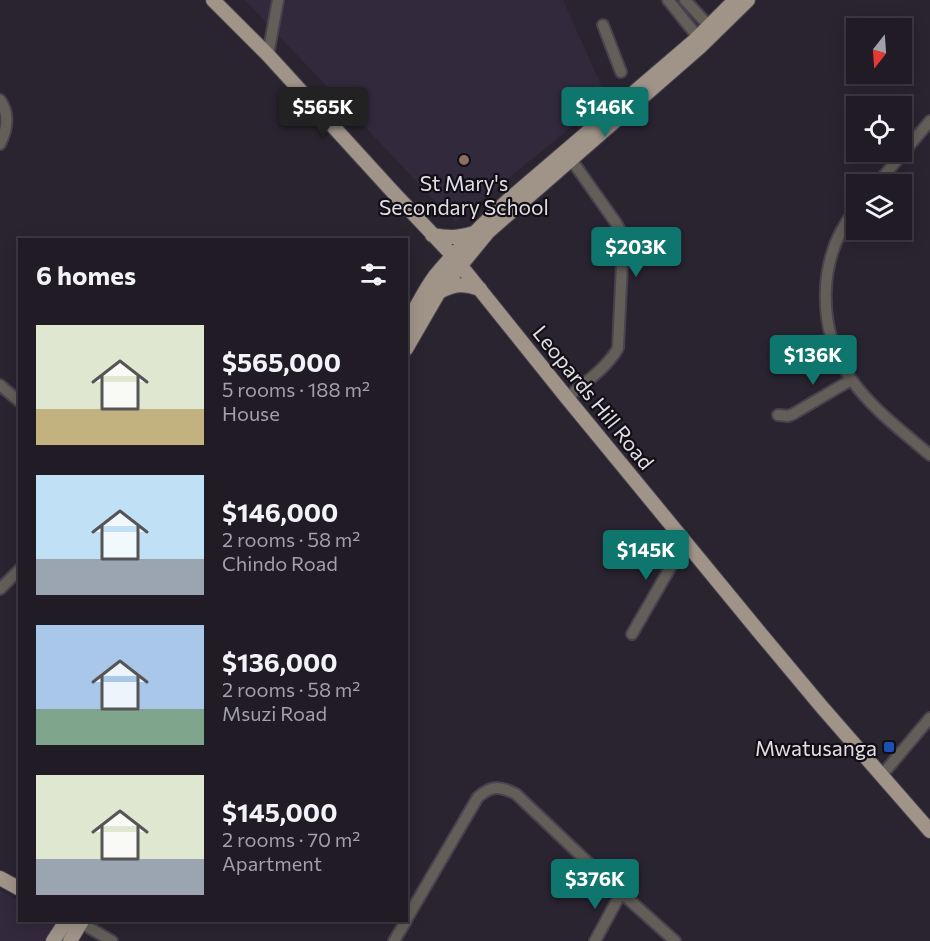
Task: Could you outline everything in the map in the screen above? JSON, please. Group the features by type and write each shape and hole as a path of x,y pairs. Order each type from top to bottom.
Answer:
{"main road":[{"name":"Leopards Hill Road","path":"213,0 268,55 457,261 821,706 930,831"},
{"path":"408,345 457,261 476,239 488,232 735,0"},
{"path":"568,156 700,47 748,0"},
{"path":"432,234 476,239"},
{"path":"408,321 436,276 439,262 438,248 432,234"},
{"path":"476,239 473,275 480,289"},
{"path":"436,276 457,261"},
{"path":"439,292 452,286 466,285 480,289"},
{"path":"0,878 18,888"},
{"path":"53,941 65,922"},
{"path":"70,941 80,922"}],"street":[{"path":"268,55 278,0"},
{"path":"668,0 698,37"},
{"path":"685,0 709,26"},
{"path":"603,25 621,72"},
{"path":"0,100 7,116 6,129 0,144"},
{"path":"885,174 930,121"},
{"path":"567,398 608,362 618,348 623,243 616,223 568,156"},
{"path":"846,224 832,254 826,282 827,318 836,351 851,380 875,407 930,455"},
{"path":"778,415 793,414 851,380"},
{"path":"0,385 18,400"},
{"path":"632,634 685,542"},
{"path":"0,589 18,571"},
{"path":"882,775 930,718"},
{"path":"408,917 478,797 495,787 516,794 675,941"},
{"path":"595,941 621,893"},
{"path":"80,922 112,941"},
{"path":"394,941 405,922"}],"shaded area":[{"name":"St Mary's Secondary School","path":"245,0 563,0 607,98 455,222"},
{"path":"0,890 18,900 18,922 54,922 58,932 53,941 0,941"}],"place":[{"name":"St Mary's Secondary School","path":"464,160"},
{"name":"Mwatusanga","path":"889,747"}]}
